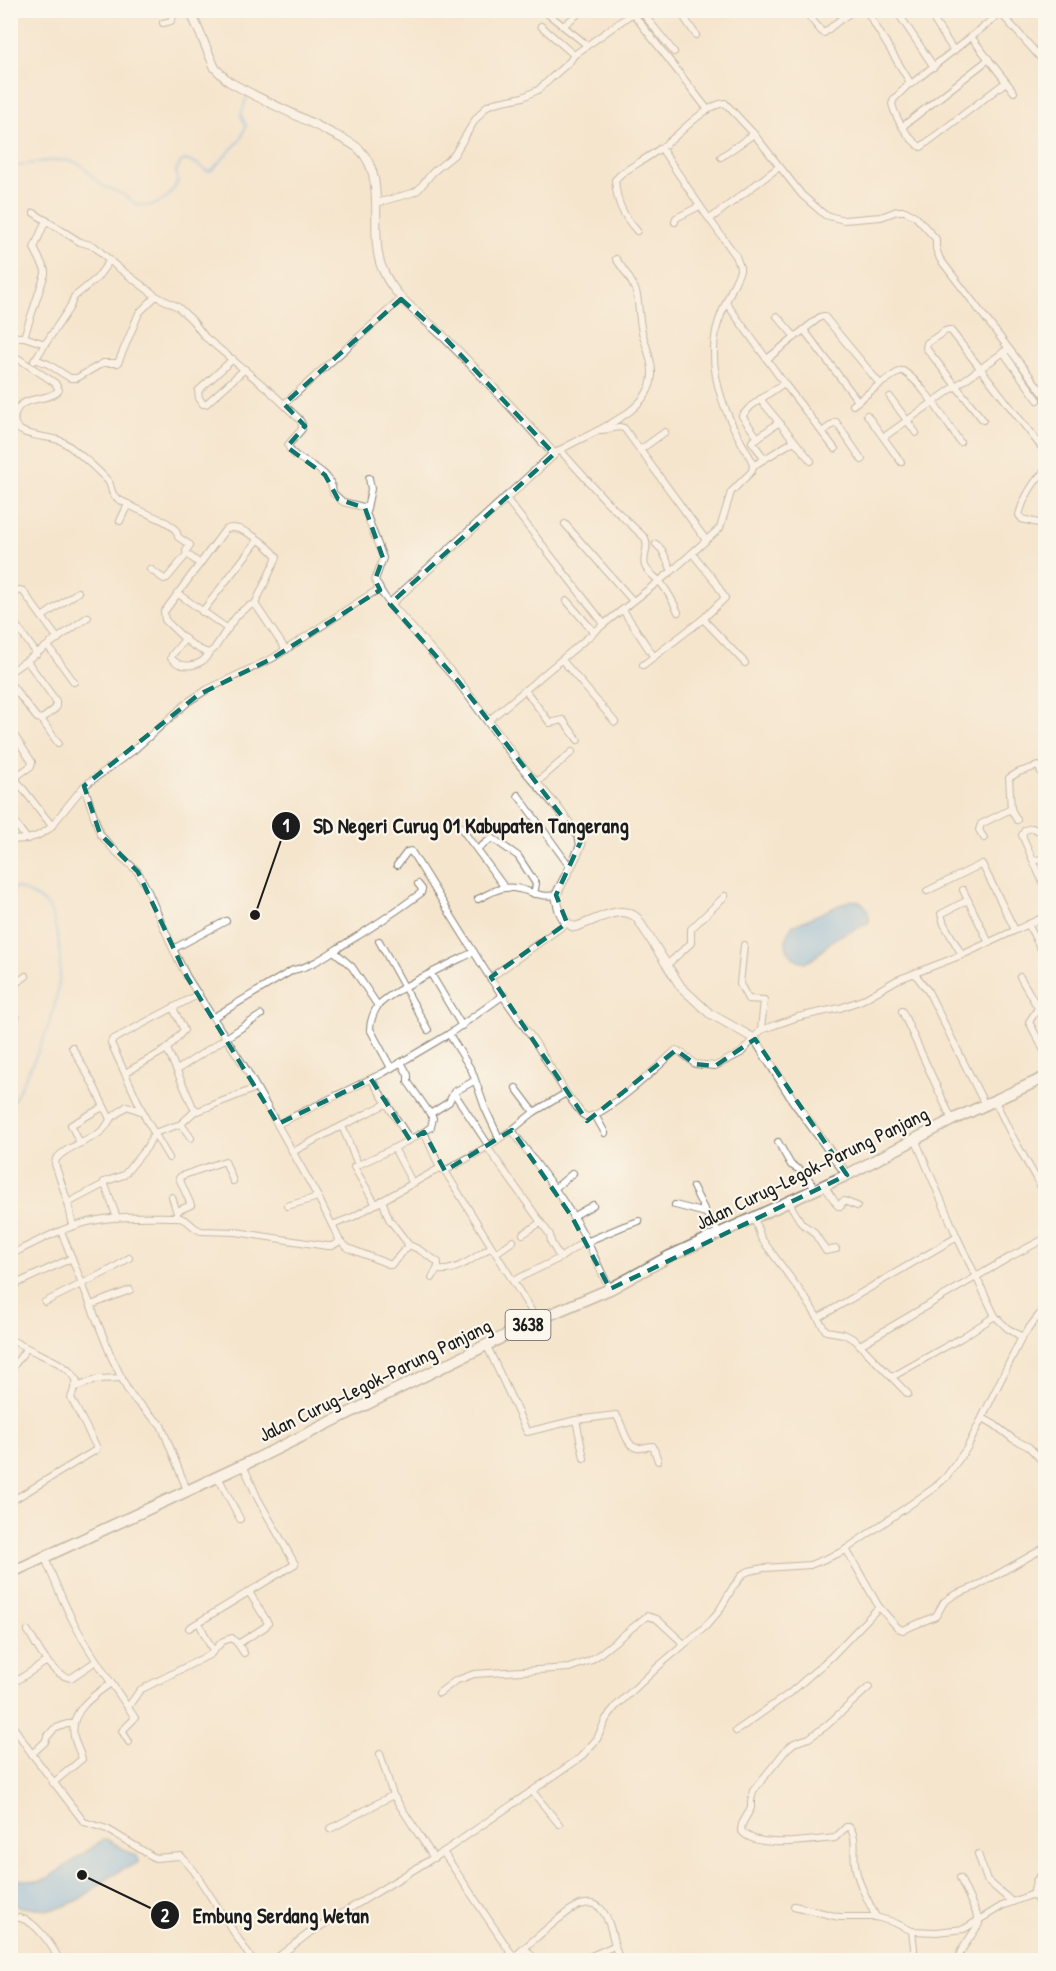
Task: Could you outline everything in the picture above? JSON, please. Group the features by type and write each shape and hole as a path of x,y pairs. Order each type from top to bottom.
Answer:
{"main road":[{"name":"Jalan Curug–Legok–Parung Panjang","path":"10,1574 243,1465 537,1320 610,1289 670,1256 847,1175 952,1120 1046,1077"}],"street":[{"path":"163,23 171,21 174,14 205,10"},
{"path":"543,10 587,45"},
{"path":"563,26 582,10"},
{"path":"647,10 645,15 674,52"},
{"path":"679,10 696,35"},
{"path":"804,10 823,33 855,10"},
{"path":"835,10 841,19"},
{"path":"896,10 934,67"},
{"path":"377,203 418,190 433,172 454,155 475,120 487,106 523,97 538,90 574,55 634,11 708,110"},
{"path":"867,11 910,83"},
{"path":"1006,82 922,147 917,145 893,109 892,101 910,83 972,38 1001,12 1046,64"},
{"path":"191,13 215,68 228,81 320,127 361,151 372,173 377,203 378,257 388,280 401,299 444,337 645,538 648,543 644,562 646,570 660,580 678,612"},
{"path":"935,22 954,51"},
{"path":"541,26 574,55"},
{"path":"972,38 1014,92"},
{"path":"903,126 989,59"},
{"path":"637,231 621,210 615,180 621,173 662,148 708,110 718,104 726,104 754,134 802,195 825,215 844,220 881,217 902,211 915,216 936,239 936,249 940,259 1038,400"},
{"path":"721,158 754,134"},
{"path":"488,721 594,632 672,571 723,525 730,492 752,471 753,466 720,398 717,386 716,330 740,267 736,256 662,148"},
{"path":"710,219 779,167"},
{"path":"675,222 676,218 700,206"},
{"path":"34,213 80,242 94,246 156,296 178,307 205,337 284,404 302,424 302,429 287,447 291,452 325,475 332,485 333,493 343,502 367,508"},
{"path":"24,337 45,274 34,248 46,220"},
{"path":"390,603 557,452 621,417 642,399 651,386 653,373 640,326 637,292 616,259"},
{"path":"30,367 73,299 97,278 110,260"},
{"path":"35,359 48,364 70,378 76,378 103,363 118,363 139,313 156,296"},
{"path":"284,404 401,299"},
{"path":"727,304 835,449"},
{"path":"777,316 795,337"},
{"path":"767,359 824,316 880,384"},
{"path":"804,330 855,403 880,384 903,371 932,403 960,442"},
{"path":"983,420 926,348 927,343 945,330 950,330 1046,453"},
{"path":"10,334 45,344"},
{"path":"884,437 1005,351"},
{"path":"1005,351 1046,397"},
{"path":"10,354 55,382 59,390 54,395 29,401 19,407 14,421 17,426 29,435 61,440 109,482 114,496 144,514 168,523 178,533 178,537 190,545 186,551 187,554 167,578 164,579 150,569"},
{"path":"233,359 198,391 203,404 206,404 244,369"},
{"path":"758,438 742,416 751,406 784,382"},
{"path":"890,397 916,433"},
{"path":"760,399 811,461"},
{"path":"867,415 902,462"},
{"path":"765,459 752,442 778,422"},
{"path":"822,432 836,422 862,459"},
{"path":"598,430 622,427 706,540"},
{"path":"640,450 665,432"},
{"path":"753,466 794,441"},
{"path":"1046,470 1031,488 1019,515 1022,519 1046,525"},
{"path":"369,478 371,489 367,516 383,558 375,580 382,593 459,682 581,841 577,854 556,895 561,915 567,923 574,927 617,912 629,912 637,918 681,987 718,1019 755,1039 793,1100 847,1175"},
{"path":"505,497 604,624"},
{"path":"120,521 128,504"},
{"path":"564,524 633,602"},
{"path":"185,639 172,655 172,661 181,665 197,664 204,660 240,612 247,606 255,604 277,559 276,555 258,540 236,527 228,528 177,593 163,616 185,639 209,653"},
{"path":"202,612 258,540"},
{"path":"656,544 662,550 672,571"},
{"path":"643,665 703,619 725,598 692,553"},
{"path":"187,554 200,564"},
{"path":"10,596 19,590 23,591 58,639"},
{"path":"10,840 27,839 41,834 52,826 84,786 134,750 189,701 208,689 273,658 376,591 382,593"},
{"path":"42,617 78,592"},
{"path":"177,593 228,629"},
{"path":"567,601 594,632"},
{"path":"255,604 286,650"},
{"path":"623,610 654,657"},
{"path":"10,617 37,654"},
{"path":"10,672 88,617"},
{"path":"703,619 745,663"},
{"path":"48,646 74,682"},
{"path":"562,660 615,722"},
{"path":"27,661 56,703 56,708 41,719"},
{"path":"10,683 58,743"},
{"path":"525,690 550,723 563,720 578,740"},
{"path":"10,729 32,762 31,766 12,775 52,826"},
{"path":"536,783 572,752"},
{"path":"1017,820 1011,809 1009,778 1036,766 1043,769 1046,782"},
{"path":"84,786 100,834 138,872 187,977 214,1017 278,1124 340,1241 348,1248 391,1265 409,1245"},
{"path":"518,795 570,867"},
{"path":"984,838 979,830 981,824 1011,809"},
{"path":"10,816 27,839"},
{"path":"458,824 505,888"},
{"path":"1042,832 1032,828 1023,832 1022,835 1046,890"},
{"path":"478,849 492,838 518,856 536,884 534,894"},
{"path":"397,865 407,852 411,851 490,978 504,995 566,1093 585,1116 595,1115 642,1081 676,1050 695,1064 715,1066 741,1053 755,1039 761,1030 764,1000 748,999 740,984 744,945"},
{"path":"1034,861 1046,857"},
{"path":"927,891 982,864 1015,930"},
{"path":"214,1017 293,970 315,962 387,918 421,893 422,889 418,884"},
{"path":"478,899 495,890 505,888 514,888 547,897 556,895"},
{"path":"963,890 988,943"},
{"path":"668,964 691,943 691,929 725,896"},
{"path":"962,955 944,924 941,914 968,900"},
{"path":"761,1030 798,1017 840,1008 862,1000 897,980 962,955 1046,916"},
{"path":"172,949 226,921"},
{"path":"490,978 567,923"},
{"path":"1028,924 1046,959"},
{"path":"379,941 428,1030"},
{"path":"10,944 13,947 10,951"},
{"path":"334,951 352,967 378,1006"},
{"path":"391,1068 370,1029 378,1006 417,980 474,952"},
{"path":"431,974 462,1026"},
{"path":"915,974 928,991 990,1103 1010,1132 1046,1196"},
{"path":"10,988 26,976"},
{"path":"1020,977 1037,1006 1029,1022 1046,1054"},
{"path":"169,1158 154,1133 112,1041 199,994"},
{"path":"278,1124 391,1068 462,1026 504,995"},
{"path":"125,1072 166,1049 184,1030 173,1008"},
{"path":"10,1011 16,1018"},
{"path":"902,1011 952,1120"},
{"path":"177,1070 261,1015"},
{"path":"449,1034 466,1062 499,1138"},
{"path":"72,1047 110,1119"},
{"path":"166,1049 196,1110"},
{"path":"401,1062 409,1077 408,1082 430,1114 433,1123 424,1132 410,1140 354,1167 409,1245 439,1264 432,1278"},
{"path":"371,1079 410,1140"},
{"path":"430,1114 449,1102 454,1093 474,1081"},
{"path":"68,1203 104,1184 104,1181 117,1178 128,1171 147,1148 154,1133 181,1124 196,1110 202,1110 256,1088"},
{"path":"516,1088 534,1112"},
{"path":"454,1093 509,1179 515,1184 550,1235 551,1242 560,1258"},
{"path":"333,1225 353,1217 412,1182 488,1146 534,1112 566,1093"},
{"path":"293,1152 323,1134 342,1127 388,1103"},
{"path":"73,1226 55,1164 58,1155 98,1133 110,1119 127,1106 144,1112"},
{"path":"80,1143 71,1125 103,1107"},
{"path":"595,1115 605,1133"},
{"path":"181,1124 190,1138"},
{"path":"342,1127 351,1143 350,1148 358,1164"},
{"path":"512,1130 572,1217 610,1289"},
{"path":"424,1132 442,1169 537,1320"},
{"path":"915,1139 957,1238 995,1316 1007,1328 1022,1337"},
{"path":"778,1142 790,1165 807,1174 815,1189"},
{"path":"394,1148 412,1182"},
{"path":"10,1255 73,1226 101,1219 177,1214 191,1205 179,1178 219,1162 225,1161 233,1181"},
{"path":"554,1189 573,1173"},
{"path":"104,1184 117,1218"},
{"path":"827,1184 825,1187 838,1206 841,1206 844,1201 857,1206"},
{"path":"693,1187 720,1234"},
{"path":"172,1197 177,1214 201,1231 236,1232 327,1246 340,1241"},
{"path":"287,1206 318,1197"},
{"path":"791,1199 789,1203 803,1225 813,1231 826,1251 836,1249"},
{"path":"675,1204 706,1213"},
{"path":"572,1217 593,1205"},
{"path":"753,1217 761,1238 826,1331 844,1334 860,1345 908,1394"},
{"path":"513,1281 560,1258 579,1245 639,1221"},
{"path":"523,1234 540,1223"},
{"path":"61,1231 111,1356 132,1398 161,1425 187,1491"},
{"path":"818,1318 957,1238"},
{"path":"860,1345 1046,1238"},
{"path":"437,1270 443,1271 456,1267 513,1241"},
{"path":"10,1290 20,1282 72,1258"},
{"path":"45,1302 129,1258"},
{"path":"91,1305 130,1290"},
{"path":"274,1960 308,1934 443,1852 587,1751 597,1739 606,1719 615,1707 712,1619 738,1579 749,1571 810,1565 831,1558 934,1488 958,1462 983,1418 1022,1337 1046,1306"},
{"path":"892,1377 995,1316"},
{"path":"10,1502 96,1450 71,1398 76,1381 70,1372 11,1340"},
{"path":"487,1346 527,1432 576,1420 616,1415 626,1437 634,1446 637,1448 653,1446 658,1461"},
{"path":"10,1371 27,1347"},
{"path":"74,1388 98,1379 122,1378"},
{"path":"983,1418 1029,1447 1046,1465"},
{"path":"576,1420 584,1458"},
{"path":"189,1628 295,1564 258,1499 243,1465"},
{"path":"218,1477 240,1519"},
{"path":"846,1549 879,1606 898,1628 903,1630 936,1617 944,1602 954,1595 984,1582 1046,1547"},
{"path":"45,1558 65,1607 96,1661 135,1718 122,1731 129,1742"},
{"path":"238,1644 268,1623 249,1592"},
{"path":"736,1731 790,1693 831,1657 879,1606"},
{"path":"439,1694 455,1681 474,1674 569,1668 580,1665 597,1656 646,1616 657,1619 684,1644"},
{"path":"199,1623 213,1651"},
{"path":"28,1631 47,1661 68,1678 96,1661"},
{"path":"128,1707 140,1690 212,1654 229,1639 234,1639 244,1653"},
{"path":"10,1685 47,1661"},
{"path":"53,1783 82,1759 73,1733 73,1724 86,1702 111,1683"},
{"path":"869,1687 826,1726 809,1738 794,1743 786,1750 753,1791 752,1808 741,1830 748,1837 776,1843 835,1838 843,1829 849,1827 855,1837 855,1866 876,1917"},
{"path":"10,1722 84,1822 107,1829 155,1858 181,1856 194,1871 252,1960"},
{"path":"32,1754 44,1744 54,1729 73,1724"},
{"path":"380,1754 393,1796 434,1858"},
{"path":"531,1791 559,1824"},
{"path":"330,1829 393,1796"},
{"path":"443,1852 516,1959 525,1948 575,1908 588,1903 600,1907 607,1917 620,1960"},
{"path":"978,1854 987,1880 1012,1902"},
{"path":"1046,1868 1036,1881 1034,1896 1046,1916"},
{"path":"960,1878 980,1921"},
{"path":"794,1906 838,1917 876,1917 912,1931 959,1930 980,1921 1002,1906 1034,1896"},
{"path":"10,1918 21,1918 32,1925 50,1942 59,1960"},
{"path":"958,1960 961,1951 980,1921"},
{"path":"912,1931 913,1960"},
{"path":"582,1960 614,1946"},
{"path":"525,1948 535,1960"},
{"path":"1042,1960 1046,1957"}],"highlighted area":[{"path":"401,299 444,337 554,454 390,604 459,682 581,841 556,895 567,923 491,977 587,1121 676,1050 695,1064 715,1066 755,1039 847,1175 610,1289 572,1217 512,1130 445,1171 424,1132 410,1140 371,1079 278,1124 187,977 138,872 100,834 84,786 198,695 273,658 380,590 375,580 383,558 365,508 338,499 325,475 287,447 305,426 284,404"}],"water":[{"path":"851,900 865,906 869,922 833,940 811,960 800,962 795,959 786,945 787,934 792,926"},
{"path":"106,1839 136,1856 139,1862 118,1872 71,1904 42,1910 11,1905 11,1879 39,1881 48,1878"}],"waterway":[{"path":"10,171 15,166 45,161 75,162 105,187 121,193 137,204 152,205 163,200 175,187 178,181 176,171 181,162 185,160 207,171 212,170 241,139 246,126 241,115 248,93"},
{"path":"10,896 14,888 18,888 47,905 55,925 60,964 59,984 50,1022 35,1058 10,1105"}],"place":[{"name":"SD Negeri Curug 01 Kabupaten Tangerang","path":"255,915"},
{"name":"Embung Serdang Wetan","path":"82,1875"}]}
